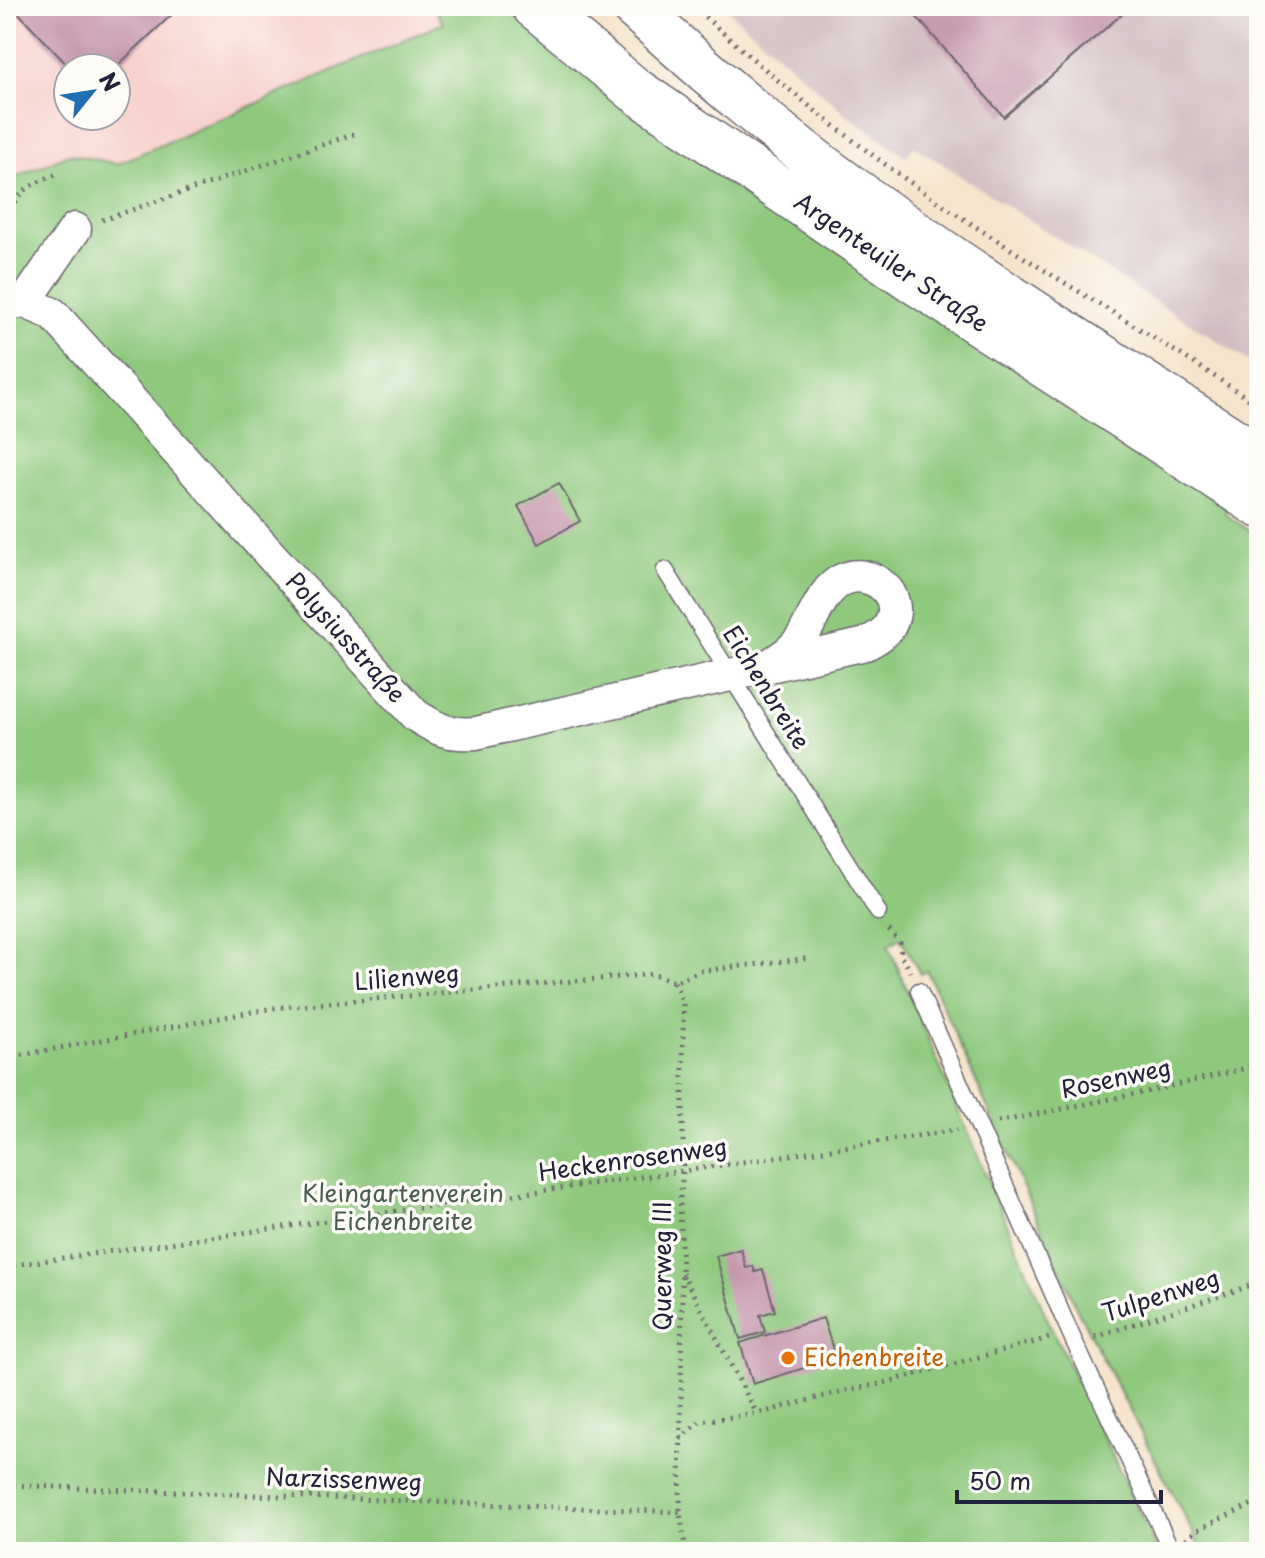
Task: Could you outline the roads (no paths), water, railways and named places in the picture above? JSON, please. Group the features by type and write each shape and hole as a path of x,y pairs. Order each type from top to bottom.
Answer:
{"main road":[{"name":"Argenteuiler Straße","path":"534,6 648,99 917,283 1259,505"},
{"name":"Argenteuiler Straße","path":"633,6 741,100 851,188 1259,457"}],"street":[{"name":"Polysiusstraße","path":"75,229 16,303 53,314 415,715 436,729 455,734 476,733 766,667"}],"lane":[{"name":"Eichenbreite","path":"665,570 878,912"},
{"path":"919,991 1073,1339 1172,1552"}],"place":[{"name":"Eichenbreite","path":"788,1358"}],"park label":[{"name":"Kleingartenverein Eichenbreite","path":"403,1208"}]}
